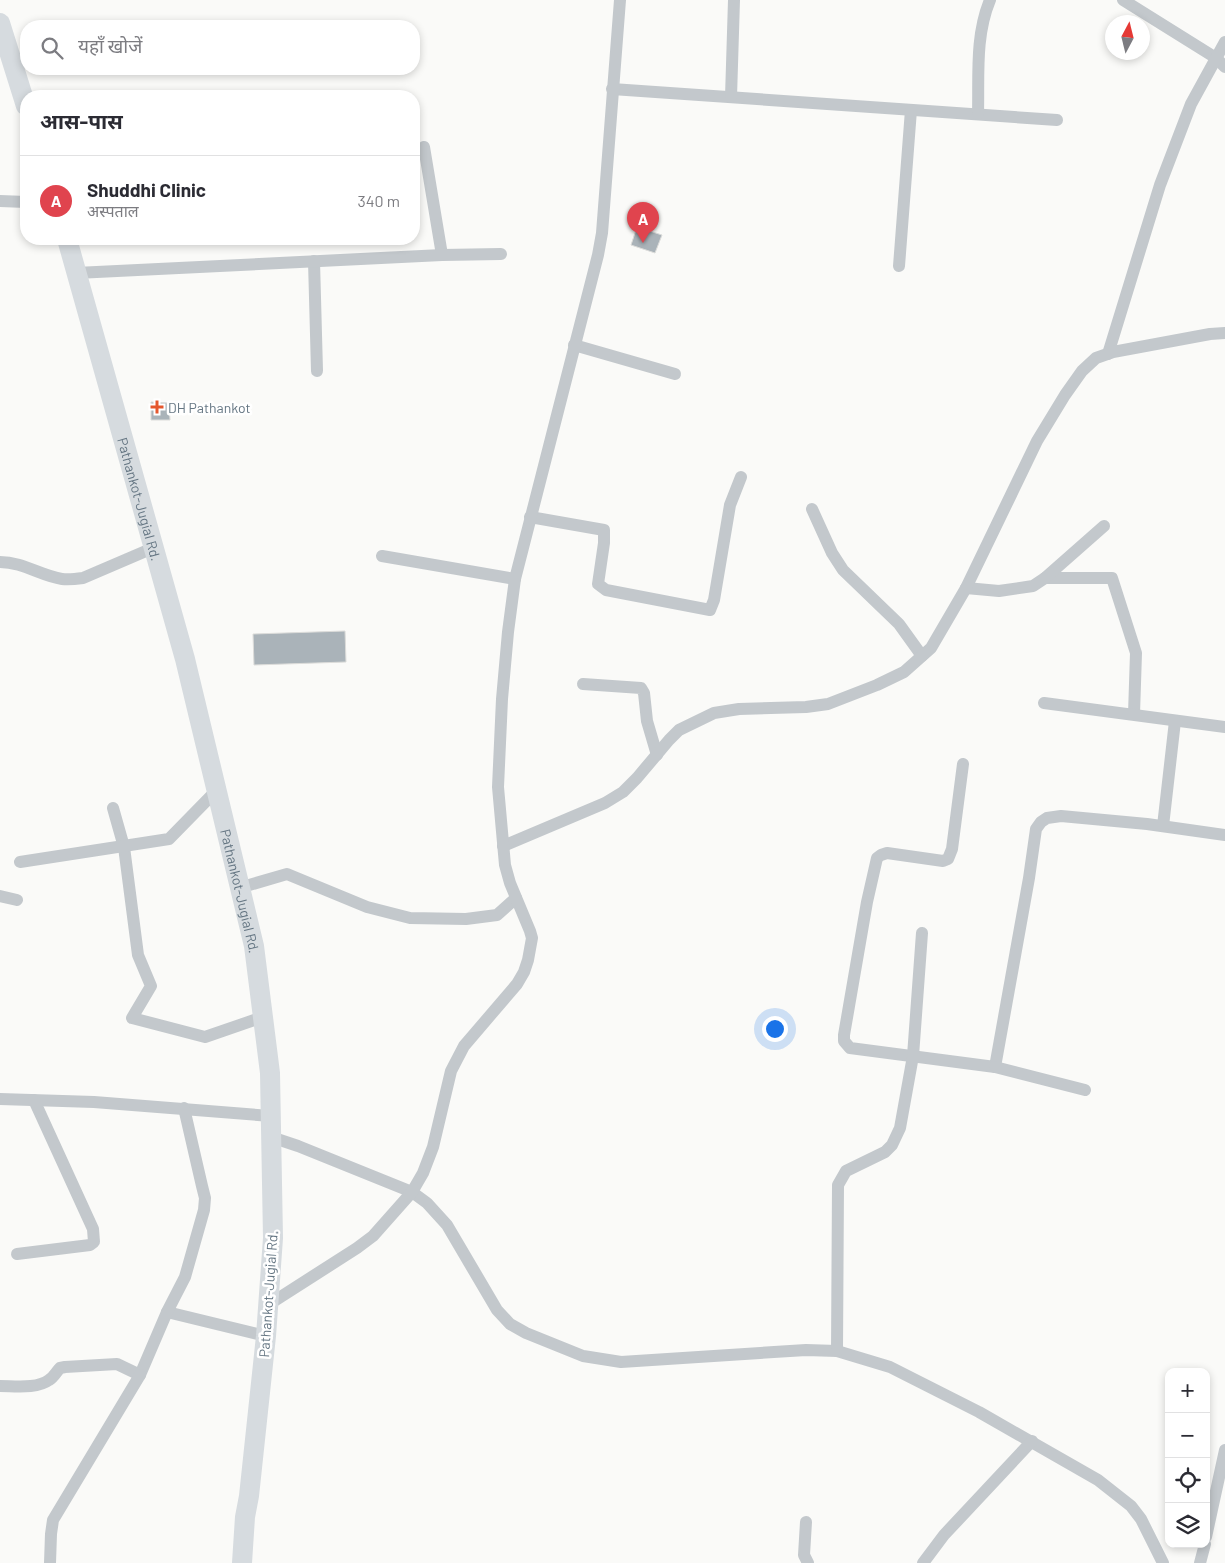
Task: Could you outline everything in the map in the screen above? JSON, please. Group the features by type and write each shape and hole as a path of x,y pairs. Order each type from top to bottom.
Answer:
{"main road":[{"path":"0,23 21,90"},
{"name":"Pathankot-Jugial Rd.","path":"69,245 185,659 254,946 270,1073 274,1238 266,1336 249,1496 245,1517 242,1563"}],"street":[{"path":"268,1305 373,1236 412,1192 423,1173 433,1147 451,1071 464,1046 517,984 524,972 532,946 530,931 516,898 506,865 503,846 498,787 503,689 515,579 602,233 620,0"},
{"path":"731,97 734,0"},
{"path":"978,114 980,39 983,16 990,0"},
{"path":"1123,0 1220,63"},
{"path":"1108,354 1160,185 1191,104 1220,63 1225,42"},
{"path":"612,88 1056,120"},
{"path":"899,266 911,110"},
{"path":"424,147 442,255"},
{"path":"0,201 20,202"},
{"path":"76,273 442,255 501,254"},
{"path":"314,261 317,371"},
{"path":"503,846 623,792 679,730 714,713 739,709 806,708 828,704 877,686 904,672 931,648 966,588 1037,441 1060,402 1082,371 1096,358 1108,354 1169,341 1225,333"},
{"path":"574,345 675,374"},
{"path":"530,517 604,530 598,584 606,590 710,610 714,600 730,505 741,477"},
{"path":"812,509 832,553 843,570 898,624 922,656"},
{"path":"966,588 999,590 1033,586 1045,578 1104,526"},
{"path":"0,562 20,564 63,580 83,578 153,548"},
{"path":"382,556 515,579"},
{"path":"1045,578 1112,578 1136,653 1134,714"},
{"path":"583,684 641,688 644,693 647,721 656,754"},
{"path":"1044,704 1225,727"},
{"path":"1164,826 1175,721"},
{"path":"962,764 952,849 948,860 943,861 888,853 877,858 867,902 844,1041 850,1048 995,1067 1085,1090"},
{"path":"20,862 170,840 216,792"},
{"path":"113,808 124,847 138,955 151,986 132,1018 205,1037 263,1017"},
{"path":"995,1067 1036,830 1041,822 1047,818 1061,816 1164,826 1225,835"},
{"path":"239,888 287,874 367,907 410,918 466,919 497,915 516,898"},
{"path":"0,896 17,900"},
{"path":"837,1351 838,1185 846,1171 885,1152 892,1145 900,1128 913,1056 922,933"},
{"path":"0,1099 94,1102 271,1116"},
{"path":"17,1254 90,1244 94,1242 95,1237 34,1100"},
{"path":"50,1563 51,1534 54,1520 140,1375 167,1312 185,1277 204,1210 205,1198 184,1108"},
{"path":"271,1137 412,1192 427,1203 447,1225 497,1310 510,1324 546,1342 583,1356 622,1362 806,1350 837,1351 890,1366 1032,1441 1098,1480 1131,1506 1142,1519 1163,1563"},
{"path":"167,1312 266,1336"},
{"path":"0,1386 35,1385 47,1382 55,1376 60,1368 65,1367 117,1364 140,1375"},
{"path":"923,1563 944,1535 1032,1441"},
{"path":"1210,1519 1225,1450"},
{"path":"806,1522 804,1555 808,1563"},
{"path":"1200,1563 1203,1548"}],"building":[{"path":"637,227 662,235 655,253 631,245"},
{"path":"151,402 169,403 170,420 151,420"},
{"path":"345,631 346,662 254,665 253,634"}],"place":[{"name":"Shuddhi Clinic","path":"643,243"},
{"name":"DH Pathankot","path":"157,407"}]}
